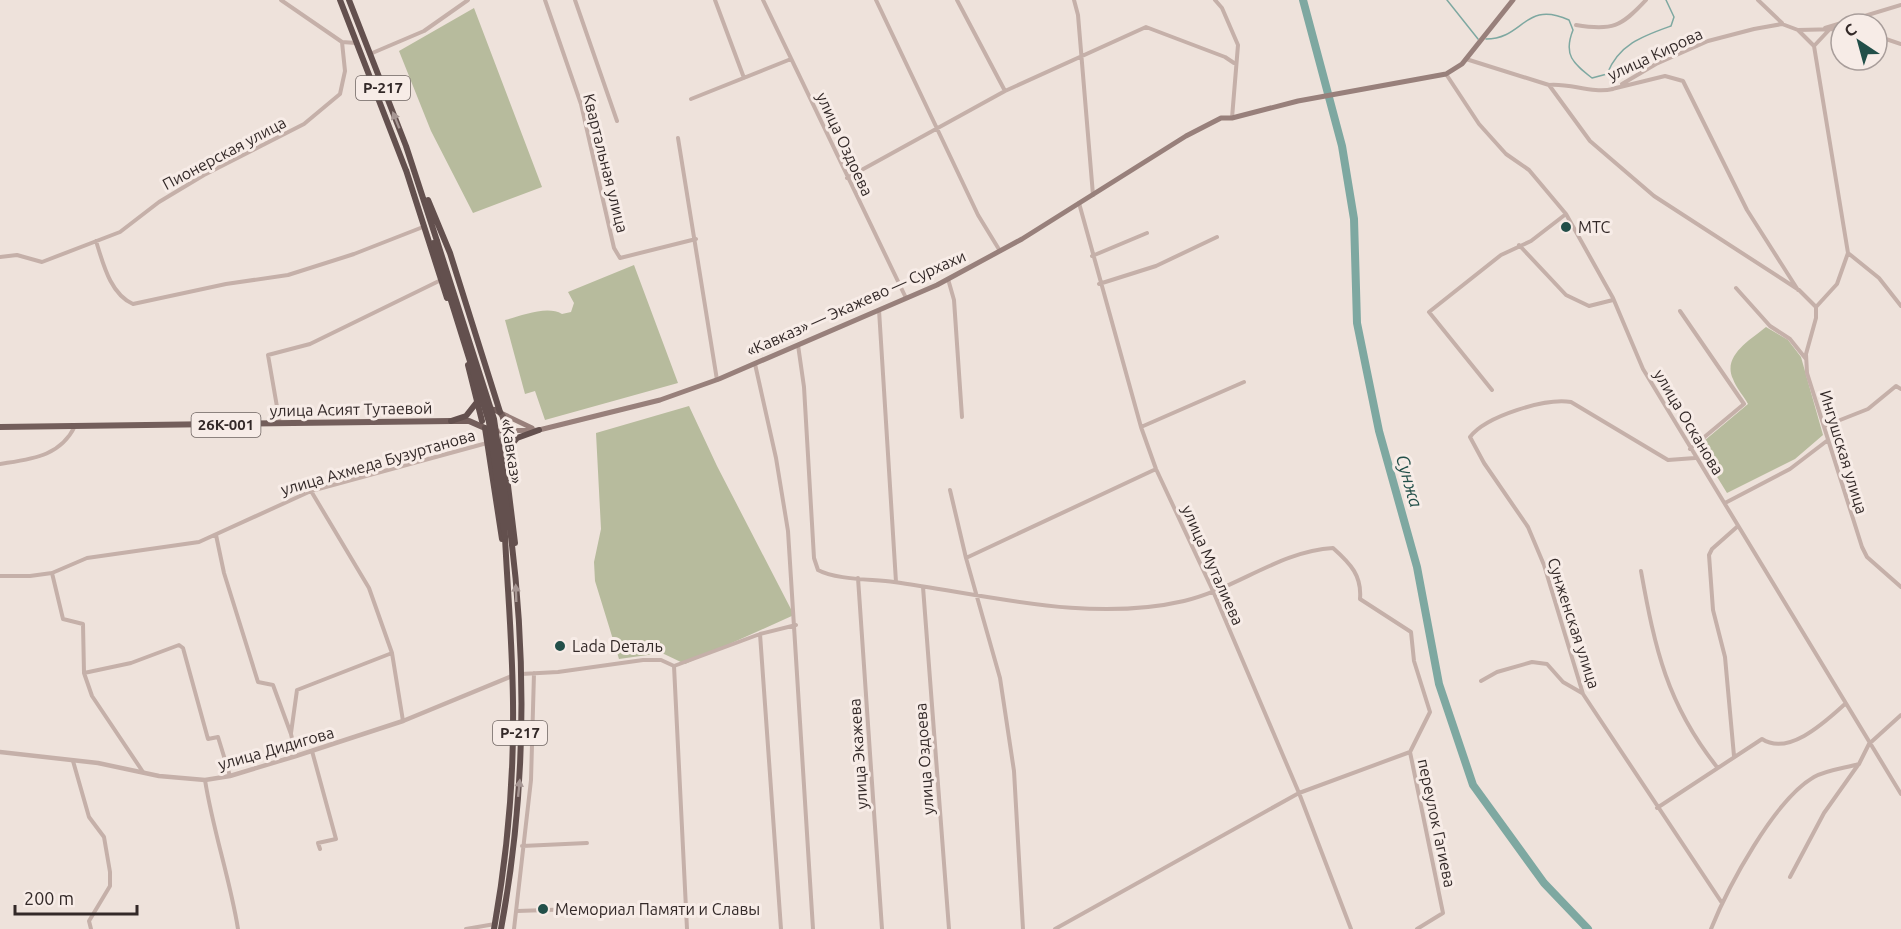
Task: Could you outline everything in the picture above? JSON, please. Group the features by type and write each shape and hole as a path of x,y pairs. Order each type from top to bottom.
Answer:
{"highway":[{"name":"«Кавказ»","path":"340,0 435,242"},
{"name":"«Кавказ»","path":"349,0 416,175 489,422 515,573 516,675 508,834 495,927"},
{"name":"Р-217","path":"406,170 465,350 477,402"},
{"path":"416,175 450,253 500,412"},
{"name":"«Кавказ»","path":"477,402 488,442 507,572 521,767 510,883 501,929"},
{"path":"451,421 466,416 477,402"},
{"path":"504,422 504,453 515,535 515,573"},
{"path":"504,453 517,438 539,430"},
{"name":"«Кавказ»","path":"507,572 508,536"}],"main road":[{"path":"1446,74 1466,59 1514,0"},
{"name":"«Кавказ» — Экажево — Сурхахи","path":"495,431 539,430 660,400 717,380 948,279 1000,251 1186,136 1221,118 1232,118 1298,101 1446,74"},
{"path":"484,421 494,410 511,421 539,430"},
{"path":"451,421 484,421 495,431 501,428 504,422 500,412"},
{"name":"улица Асият Тутаевой","path":"0,427 484,421"}],"street":[{"path":"280,0 342,42 357,43"},
{"path":"370,54 424,32 468,0"},
{"name":"Квартальная улица","path":"545,0 581,104 614,248 620,258 696,239"},
{"path":"575,0 617,121"},
{"path":"715,0 744,78"},
{"name":"улица Оздоева","path":"763,0 906,298"},
{"path":"876,0 978,215 1000,251"},
{"path":"957,0 1005,91"},
{"path":"1074,0 1093,195"},
{"path":"1215,0 1222,8 1238,45 1234,63 1232,118"},
{"path":"1576,25 1604,30 1635,12 1646,0"},
{"path":"1758,0 1782,24 1798,30 1829,30"},
{"path":"1818,30 1901,5"},
{"name":"улица Кирова","path":"1466,59 1549,85 1564,84 1600,92 1612,89 1656,64 1708,41 1782,24"},
{"path":"847,178 1005,91 1146,27 1225,57 1234,63"},
{"path":"1612,89 1665,76 1683,81 1746,210 1799,290 1816,307 1837,284 1848,253 1814,46 1798,30"},
{"path":"1814,46 1829,30"},
{"name":"Пионерская улица","path":"0,257 17,255 42,262 120,232 159,202 204,175 304,124 324,110 340,94 345,71 342,42"},
{"path":"691,99 792,59"},
{"name":"улица Осканова","path":"1446,74 1479,124 1506,154 1529,170 1566,214 1613,300 1643,369 1901,794"},
{"path":"1549,85 1590,141 1632,178 1654,196 1799,290"},
{"path":"678,138 717,380"},
{"name":"улица Муталиева","path":"1078,203 1141,427 1156,469 1213,591 1299,793 1351,929"},
{"path":"1492,390 1429,312 1483,268 1519,245 1531,241 1566,214"},
{"path":"96,241 116,288 124,300 133,304 226,284 288,274 354,254 423,227"},
{"path":"1092,256 1147,232"},
{"path":"1100,284 1156,266 1217,237"},
{"path":"1519,245 1566,295 1589,306 1613,300"},
{"path":"1848,253 1879,278 1901,306"},
{"path":"948,279 954,300 962,417"},
{"path":"280,424 268,355 310,344 441,280"},
{"path":"1736,288 1770,326 1790,339 1806,359"},
{"name":"Ингушская улица","path":"1816,307 1816,318 1806,359 1807,373 1862,548 1867,557 1901,587"},
{"path":"879,310 896,582"},
{"path":"1680,311 1744,404 1690,449"},
{"path":"798,345 804,387 814,558 818,570 858,578 1058,607 1137,609 1185,601 1309,550 1333,548 1345,558 1361,582 1360,599 1411,632 1413,662 1430,712 1410,752"},
{"path":"755,363 776,458 788,531 796,625 813,929"},
{"path":"1141,427 1244,382"},
{"path":"1825,426 1868,409 1896,386 1901,389"},
{"name":"Сунженская улица","path":"1695,458 1668,460 1571,402 1556,400 1502,416 1477,427 1470,437 1484,463 1528,527 1544,565 1583,694 1722,903"},
{"path":"0,464 25,460 59,449 70,438 75,425"},
{"path":"1725,503 1790,469 1828,440"},
{"name":"улица Ахмеда Бузуртанова","path":"0,576 52,573 87,558 199,542 216,535 228,526 311,491 488,442"},
{"path":"966,558 1156,469"},
{"path":"950,490 966,558 1000,678 1014,771 1023,929"},
{"path":"311,491 369,588 392,652 403,721"},
{"path":"1734,756 1725,657 1713,610 1709,555 1712,549 1738,526"},
{"path":"216,535 224,573 258,682 273,685 291,734 296,756"},
{"path":"1641,572 1649,616 1670,688 1696,741 1718,767"},
{"path":"52,573 63,620 82,624 84,673 92,696 143,773"},
{"name":"улица Экажева","path":"858,578 882,929"},
{"name":"улица Оздоева","path":"923,588 949,929"},
{"path":"516,675 643,660 661,660 674,666 760,634 796,625"},
{"path":"760,634 781,929"},
{"path":"84,673 131,663 179,645 183,648 207,739 218,737 230,776"},
{"path":"291,734 297,690 392,652"},
{"path":"1481,681 1497,672 1532,662 1548,664 1563,682 1583,694"},
{"path":"674,666 687,929"},
{"path":"514,929 531,780 534,673"},
{"name":"улица Дидигова","path":"0,752 205,780 230,776 403,721 516,675"},
{"path":"1657,808 1762,740 1774,744 1815,732 1845,704"},
{"path":"1790,877 1824,813 1859,764 1869,744 1901,716"},
{"path":"312,751 336,839 318,843 320,849"},
{"name":"переулок Гагиева","path":"1055,929 1299,793 1410,752 1443,913 1417,929"},
{"path":"73,761 89,817 104,837 110,872 110,886 89,921 91,929"},
{"path":"1711,929 1722,903 1776,812 1814,777 1859,764"},
{"path":"205,780 212,820 232,894 238,929"},
{"path":"522,846 587,843"},
{"path":"517,911 607,908"},
{"path":"466,929 495,927"}],"green space":[{"path":"474,8 542,187 473,213 431,131 399,51"},
{"path":"634,265 678,383 545,420 535,391 525,394 505,320 542,311 562,314 571,312 574,303 568,292"},
{"path":"1766,327 1788,340 1801,357 1823,435 1795,459 1727,493 1698,446 1748,404 1734,382 1731,363 1739,349"},
{"path":"689,406 717,466 794,615 685,664 662,653 619,659 595,581 594,562 601,529 596,433"}],"waterway":[{"name":"Сунжа","path":"1303,0 1342,146 1354,219 1357,323 1379,431 1417,567 1439,684 1473,785 1544,883 1588,929"},
{"path":"1447,0 1478,39"},
{"path":"1486,39 1509,33 1533,17 1554,15 1569,20 1573,30 1569,46 1572,58 1592,78 1607,74 1618,55 1633,42 1671,26 1674,17 1666,0"}],"place":[{"name":"МТС","path":"1566,227"},
{"name":"Lada Dеталь","path":"560,646"},
{"name":"Мемориал Памяти и Славы","path":"543,909"}]}
